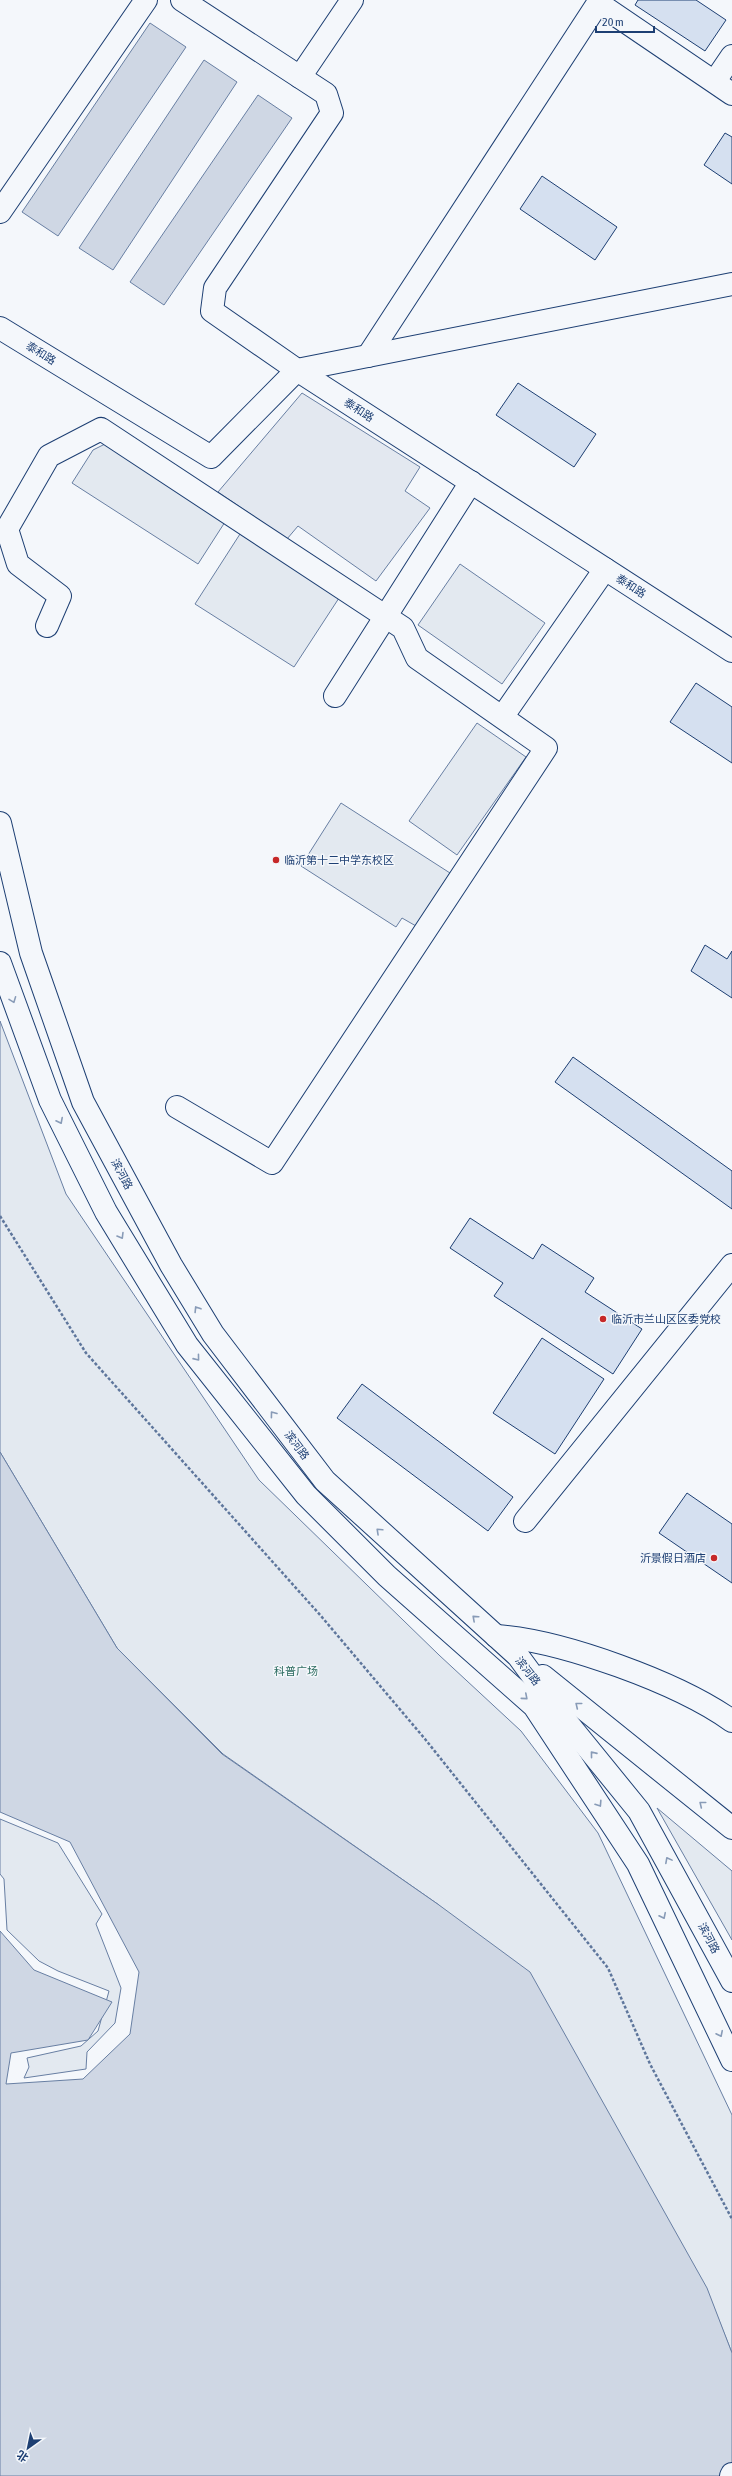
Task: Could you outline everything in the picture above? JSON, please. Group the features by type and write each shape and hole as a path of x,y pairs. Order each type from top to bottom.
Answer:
{"main road":[{"path":"0,212 146,0"},
{"path":"182,0 326,94 332,113 215,288 212,310 297,370 732,284"},
{"path":"300,77 352,0"},
{"path":"368,356 599,2 732,94"},
{"path":"715,81 732,56"},
{"name":"泰和路","path":"0,328 211,457 297,370 732,651"},
{"path":"47,626 60,596 18,564 7,529 49,456 101,430 403,628 416,658 503,716 546,748 272,1163 177,1107"},
{"path":"335,696 471,482"},
{"path":"503,716 605,570"},
{"name":"滨河路","path":"0,823 31,953 83,1102 171,1265 213,1334 325,1481 518,1656 565,1720 639,1811 732,1981"},
{"name":"滨河路","path":"0,963 50,1100 106,1212 187,1346 306,1495 387,1576 534,1706 638,1864 732,2060"},
{"path":"525,1521 732,1265"},
{"path":"496,1636 517,1637 611,1664 711,1706 732,1721"},
{"path":"518,1656 732,1828"}],"path":[{"path":"0,1216 86,1352 336,1634 425,1739 608,1968 650,2064 732,2219"}],"green space":[{"path":"105,444 225,522 198,564 72,483 93,450"},
{"path":"240,534 339,598 294,667 195,604"},
{"path":"460,564 545,623 502,684 418,625"},
{"path":"477,723 526,757 457,855 409,821"},
{"path":"341,803 450,873 416,926 402,918 396,927 301,866"},
{"name":"科普广场","path":"0,1021 66,1194 259,1480 439,1655 521,1731 598,1833 732,2115 732,2353 706,2288 439,1905 223,1754 117,1648 0,1452"},
{"path":"657,1808 732,1871 732,1940"},
{"path":"0,1819 58,1843 102,1914 96,1924 121,1988 115,2023 87,2052 86,2069 24,2078 29,2067 27,2058 81,2046 98,2031 109,1991 58,1971 39,1961 7,1930 4,1879 0,1874"}],"shaded area":[{"path":"150,23 186,47 58,236 22,212"},
{"path":"204,60 237,82 113,270 79,248"},
{"path":"258,95 292,118 164,305 130,282"},
{"path":"302,393 420,467 405,491 430,508 376,581 298,526 287,539 218,492"},
{"path":"0,1452 117,1648 222,1754 439,1905 530,1972 707,2288 732,2353 732,2476 0,2476 0,1931 34,1970 112,2002 88,2040 11,2053 6,2084 83,2079 130,2034 139,1972 70,1842 0,1812"}],"building":[{"path":"638,0 696,0 726,20 705,51 635,5"},
{"path":"725,133 732,137 732,184 704,165"},
{"path":"542,176 617,227 595,260 520,209"},
{"path":"518,383 596,434 574,467 496,415"},
{"path":"696,683 732,707 732,763 670,722"},
{"path":"705,945 727,959 732,951 732,998 691,971"},
{"path":"573,1057 732,1171 732,1209 555,1082"},
{"path":"470,1218 533,1259 542,1244 594,1278 585,1292 642,1329 613,1374 494,1296 503,1283 450,1248"},
{"path":"542,1338 604,1379 555,1454 493,1413"},
{"path":"362,1384 513,1497 488,1531 337,1418"},
{"name":"沂景假日酒店","path":"687,1493 732,1524 732,1583 659,1533"}],"place":[{"name":"临沂第十二中学东校区","path":"276,860"},
{"name":"临沂市兰山区区委党校","path":"603,1319"},
{"name":"沂景假日酒店","path":"714,1558"}]}
